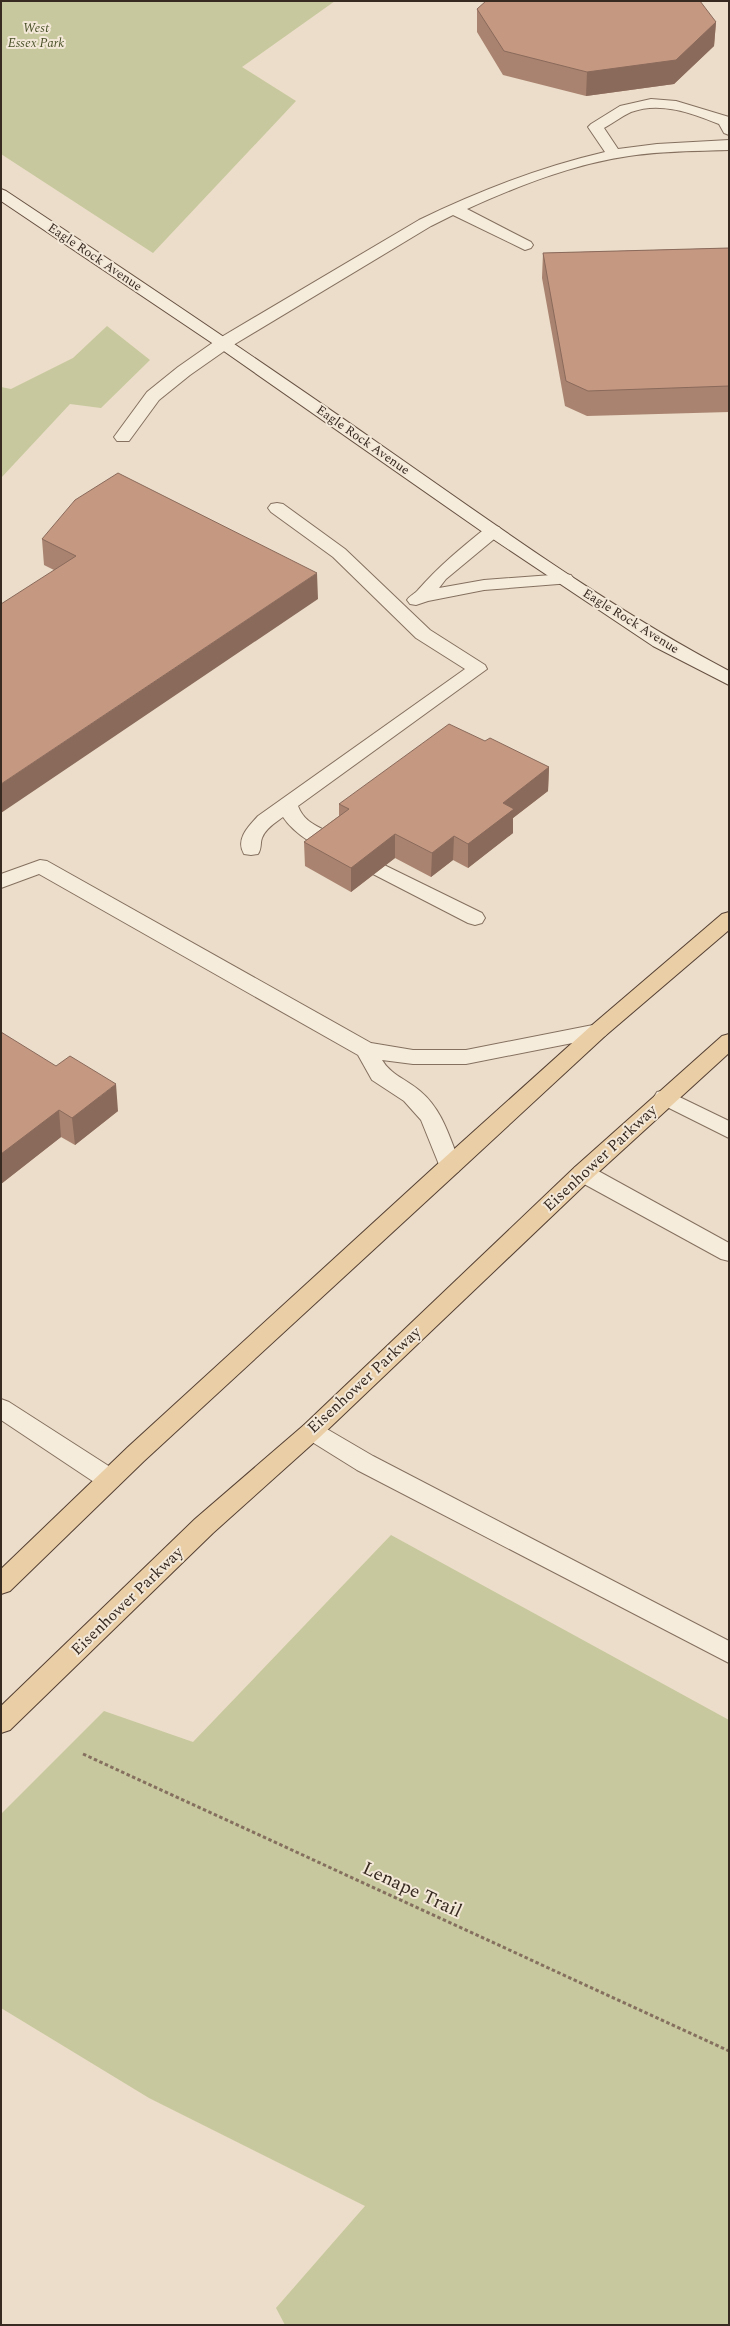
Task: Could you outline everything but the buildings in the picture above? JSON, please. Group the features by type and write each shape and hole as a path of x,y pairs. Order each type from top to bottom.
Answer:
{"main road":[{"path":"614,154 596,127 624,110 636,106 658,104 687,106 726,121 729,130"},
{"path":"123,437 153,396 184,371 224,343 425,223 454,208 517,182 614,154 654,148 729,145"},
{"name":"Eagle Rock Avenue","path":"1,194 224,343 493,531 660,642 729,679"},
{"path":"454,208 525,245"},
{"path":"251,849 252,836 265,820 478,669 423,634 398,612 339,553 277,508"},
{"path":"398,612 423,596 440,575 493,531"},
{"path":"423,596 484,586 565,578"},
{"path":"287,804 291,816 300,825 334,844"},
{"path":"1,881 40,866 366,1050 412,1057 466,1057 598,1031"},
{"path":"380,869 475,918"},
{"path":"1,1584 110,1479 450,1166 598,1031 729,919"},
{"name":"Eisenhower Parkway","path":"1,1722 204,1526 312,1431 583,1172 665,1096 729,1041"},
{"path":"366,1050 380,1075 412,1096 431,1117 450,1166"},
{"path":"665,1096 729,1130"},
{"path":"583,1172 729,1253"},
{"path":"1,1408 110,1479"},
{"path":"312,1431 365,1463 729,1653"}],"path":[{"name":"Lenape Trail","path":"83,1754 729,2051"}],"green space":[{"name":"West Essex Park","path":"1,1 335,1 242,67 296,101 153,253 1,154"},
{"path":"107,326 150,360 101,408 70,404 1,478 1,387 11,389 73,358"},
{"path":"391,1535 729,1720 729,2325 285,2325 276,2308 365,2206 149,2098 1,2008 1,1814 104,1711 193,1742"}]}
